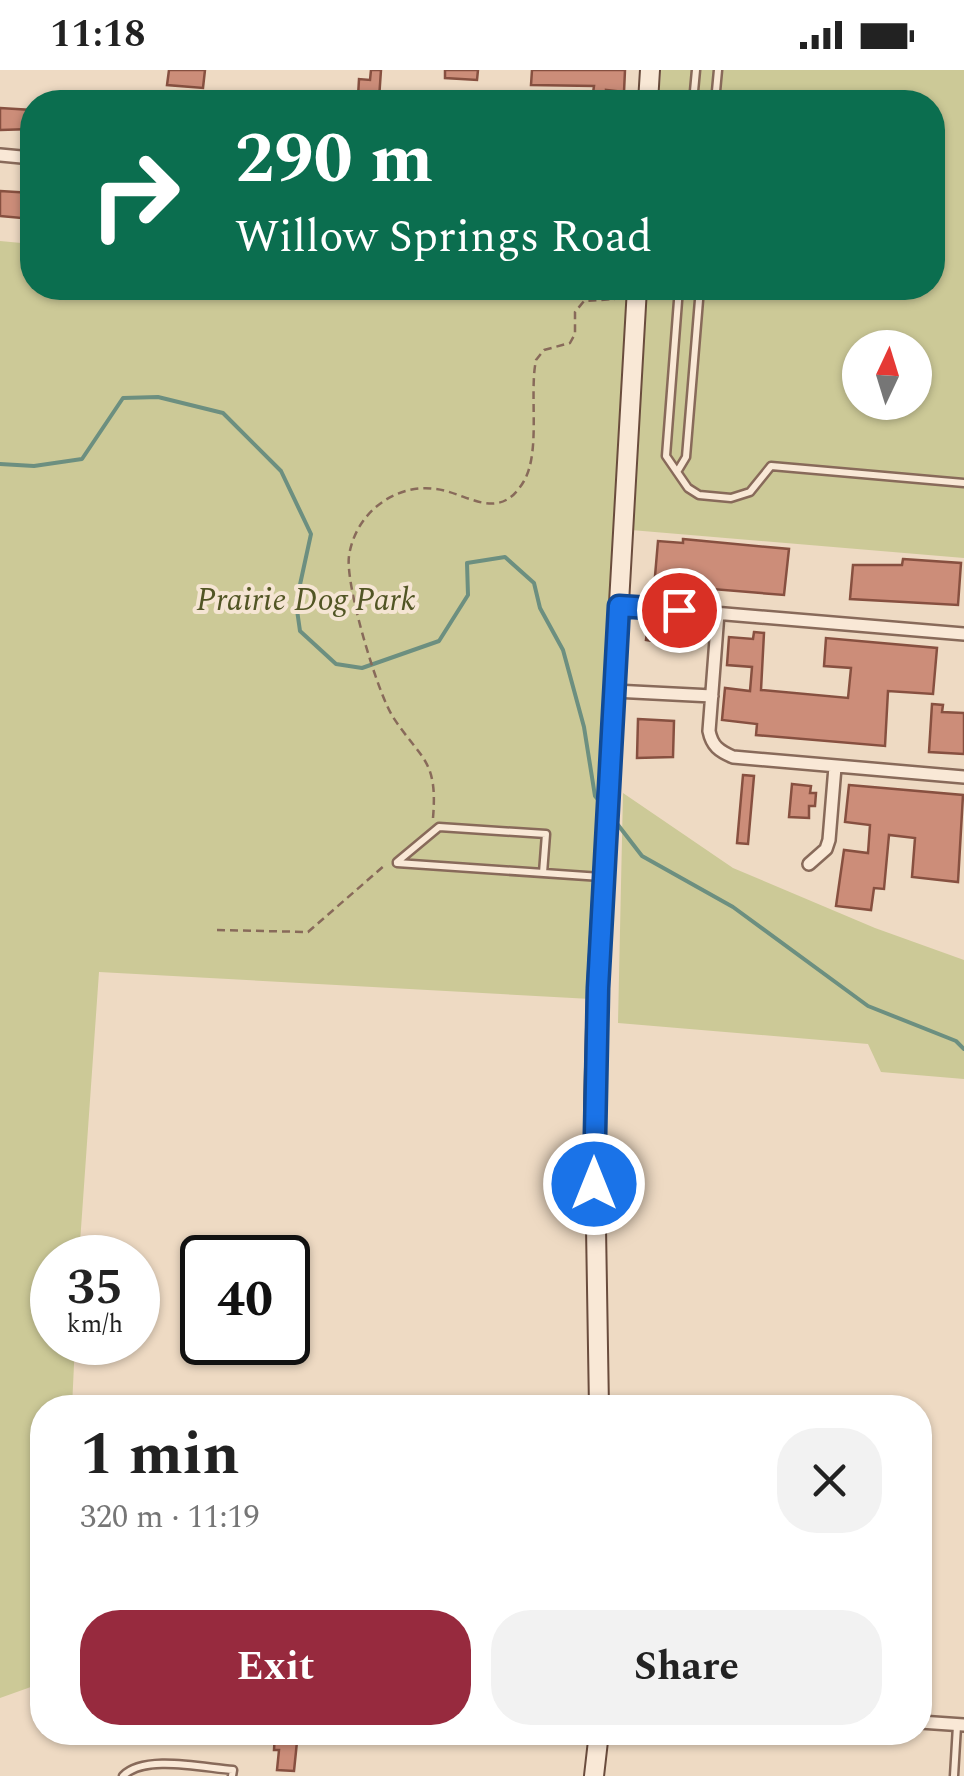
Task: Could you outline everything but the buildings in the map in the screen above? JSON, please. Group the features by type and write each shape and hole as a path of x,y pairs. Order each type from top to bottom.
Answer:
{"street":[{"path":"599,1395 594,1107 604,858 636,300"},
{"path":"619,606 964,634"},
{"path":"718,613 711,742 720,752 733,757 964,777"},
{"path":"614,691 712,696"},
{"path":"808,864 826,849 829,840 836,766"},
{"path":"932,1723 961,1725"},
{"path":"594,1776 598,1745"}],"lane":[{"path":"678,300 666,456 688,488 699,496 731,498 750,492 771,466 964,483"},
{"path":"678,472 686,457 699,300"},
{"path":"543,873 546,834 438,827 396,863 603,878"},
{"path":"954,1776 961,1725"},
{"path":"124,1776 131,1768 145,1763 232,1773"}],"path":[{"path":"433,822 435,790 426,757 393,717 372,660 350,580 352,541 360,523 374,508 393,495 415,488 438,489 473,503 487,504 513,494 529,470 536,360 544,350 570,343 575,334 575,312 584,301 600,300"},
{"path":"216,930 308,932 385,865"}],"green space":[{"path":"661,70 964,70 964,558 631,530 646,300 945,300 945,90 660,90"},
{"name":"Prairie Dog Park","path":"0,241 20,243 20,300 628,300 591,999 99,972 81,1235 30,1235 30,1365 74,1365 73,1395 30,1395 30,1687 0,1698"},
{"path":"623,793 733,868 875,928 964,960 964,1079 881,1072 868,1044 618,1023"}],"waterway":[{"path":"0,464 34,466 82,459 123,398 158,397 223,413 281,471 311,534 296,603 300,631 336,664 362,668 439,641 468,595 467,563 505,557 534,583 540,608 563,650 584,727 595,796 600,802"},
{"path":"615,821 642,856 733,907 868,1006 956,1041 964,1049"}],"route":[{"path":"594,1184 598,988 619,606 679,610"}]}
